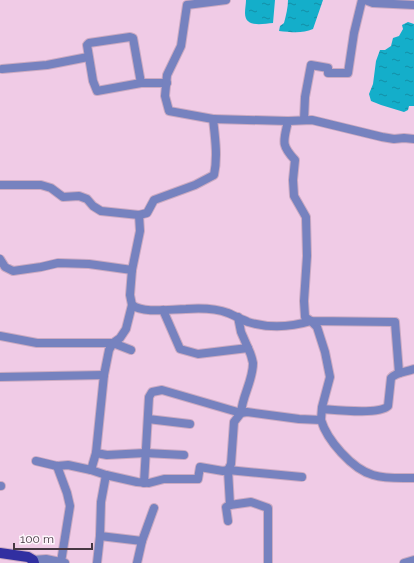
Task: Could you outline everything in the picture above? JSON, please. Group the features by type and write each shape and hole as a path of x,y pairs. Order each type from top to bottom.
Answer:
{"main road":[{"path":"0,553 19,559 28,557 33,561"}],"street":[{"path":"226,0 186,2 182,46 167,75 165,96 169,111 213,119 288,121 312,120 382,137 394,139 414,139"},
{"path":"304,120 305,97 311,65 328,68 328,73 348,73 354,33 364,0 373,3 414,5"},
{"path":"141,83 133,38 130,37 89,43 87,45 93,81 97,91 141,83 167,83"},
{"path":"2,69 47,65 88,57"},
{"path":"0,185 41,185 51,188 63,197 79,196 87,199 93,206 101,211 139,215 146,213 154,200 195,186 214,175 216,168 216,146 213,119"},
{"path":"288,121 284,139 285,148 295,160 293,180 294,196 306,217 307,256 304,301 305,317 312,321 317,327 325,352 330,377 322,409 321,420 323,429 336,449 358,468 373,475 388,478 414,478"},
{"path":"91,470 96,453 104,375 109,350 113,343 120,338 126,329 132,305 130,295 132,270 140,231 139,215"},
{"path":"0,259 5,267 13,271 58,263 89,264 132,270"},
{"path":"132,305 138,309 163,310 208,308 227,313 249,322 278,326 298,325 312,321 395,322 399,373"},
{"path":"163,310 180,349 198,354 248,348"},
{"path":"230,505 228,470 231,464 234,422 241,413 249,386 253,363 238,318"},
{"path":"0,336 38,343 113,343 131,350"},
{"path":"322,409 363,411 382,410 388,406 391,378 396,373 414,370"},
{"path":"0,377 104,375"},
{"path":"144,483 149,397 152,392 162,390 241,413 247,412 299,419 321,420"},
{"path":"148,419 190,424"},
{"path":"96,453 107,455 145,453 184,455"},
{"path":"36,461 57,466 68,465 91,470 122,480 144,483 164,479 198,479 200,467 223,471 228,470 302,478"},
{"path":"33,561 46,559 64,562 70,506 67,492 57,466"},
{"path":"97,563 100,536 101,502 106,475"},
{"path":"228,520 226,507 230,505 251,502 268,508 268,563"},
{"path":"137,563 142,541 154,508"},
{"path":"100,536 142,541"},
{"path":"404,563 414,560"}],"water":[{"path":"246,0 275,0 273,23 255,24 248,21 245,13"},
{"path":"288,0 323,0 313,29 300,32 279,31 280,26 284,23"},
{"path":"408,22 414,24 414,106 409,106 408,110 404,112 371,101 369,94 373,84 376,61 380,50 385,50 391,46 393,38 399,36 403,29 402,25"}]}
